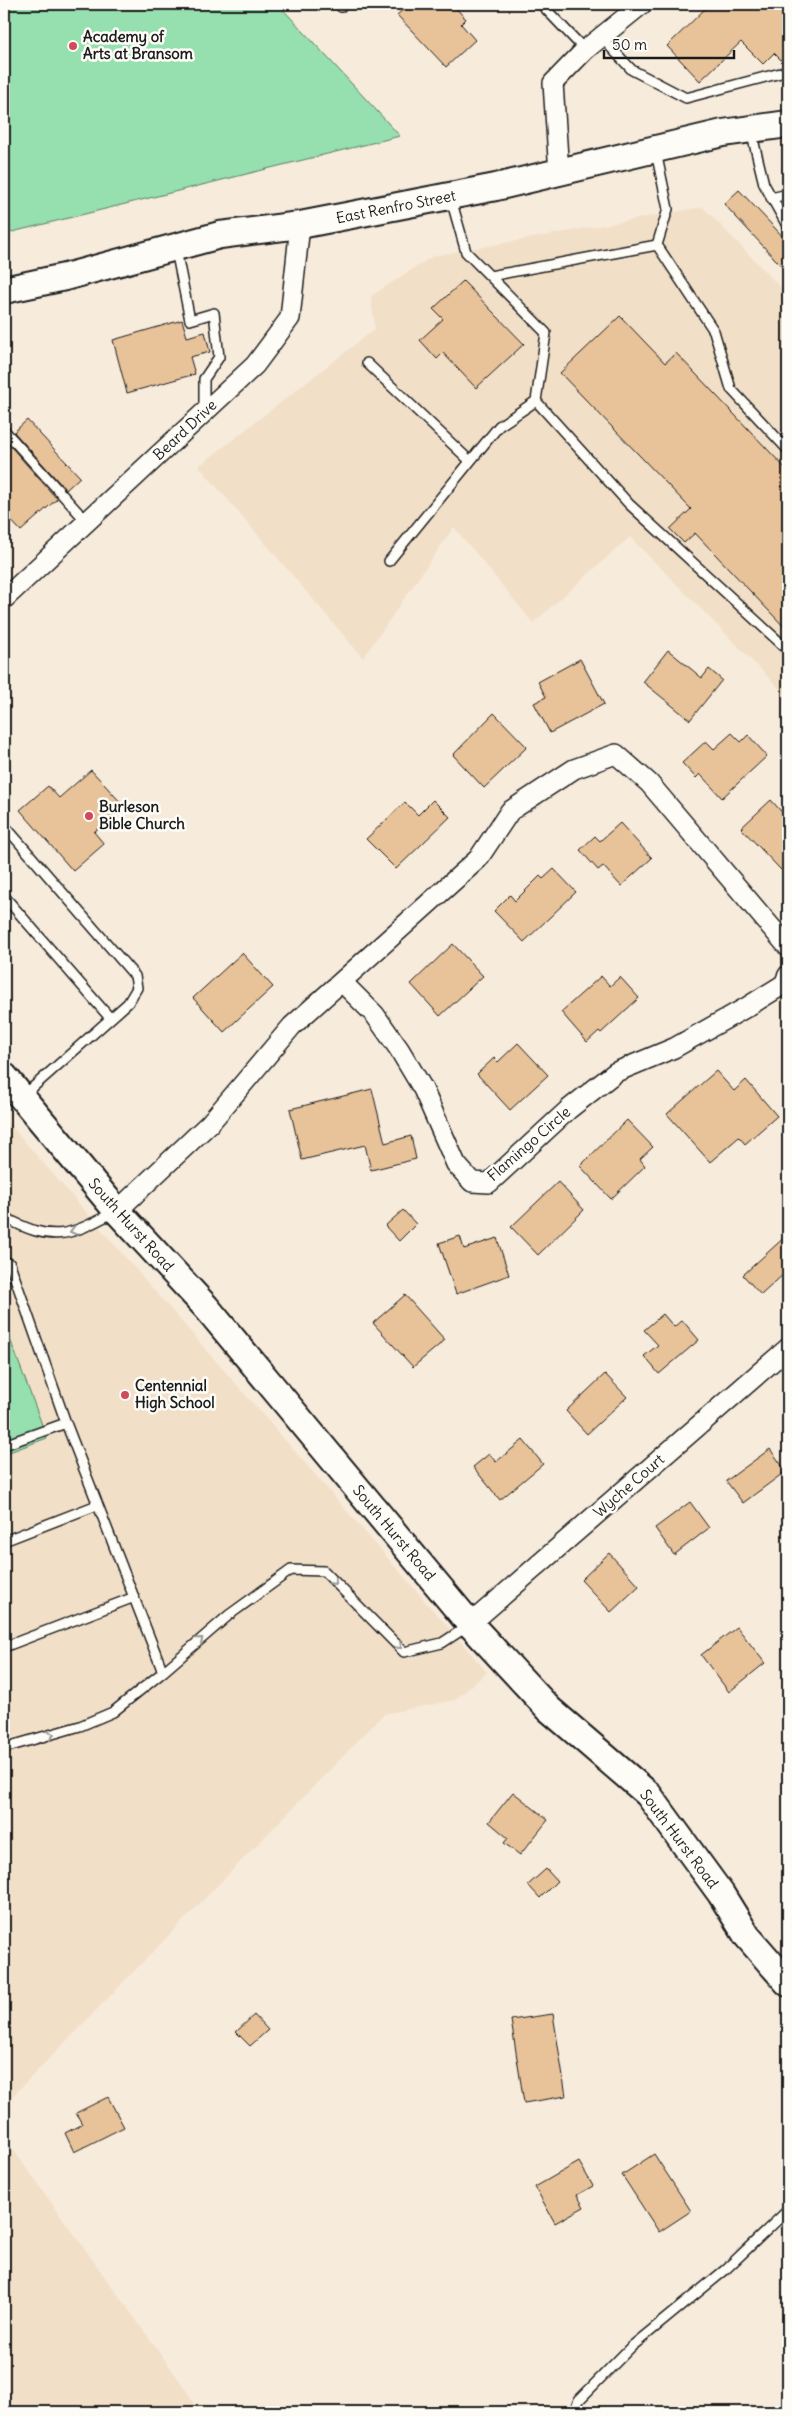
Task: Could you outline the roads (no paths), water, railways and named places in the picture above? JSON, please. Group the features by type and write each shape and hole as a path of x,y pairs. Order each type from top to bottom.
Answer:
{"street":[{"path":"560,173 553,84 584,50 642,4"},
{"name":"East Renfro Street","path":"4,290 65,277 220,235 300,225 450,196 560,173 723,133 788,124"},
{"name":"Beard Drive","path":"4,599 255,365 290,318 300,225"},
{"path":"117,1211 210,1122 292,1026 478,859 510,811 574,769 616,754 649,783 788,947"},
{"name":"Flamingo Circle","path":"342,982 375,1015 400,1049 423,1089 456,1164 472,1182 489,1183 569,1109 616,1072 674,1048 747,1007 784,984 788,975"},
{"name":"South Hurst Road","path":"4,1076 117,1211 206,1307 470,1624 549,1709 648,1794 721,1894 747,1936 788,1983"},
{"name":"Wyche Court","path":"470,1624 788,1348"}],"lane":[{"path":"541,4 584,50"},
{"path":"601,37 632,70 686,98 788,71"},
{"path":"751,129 764,184 788,227"},
{"path":"655,149 668,209 657,245"},
{"path":"771,198 788,194"},
{"path":"389,561 499,426 536,401 546,334 466,252 450,196"},
{"path":"490,276 657,245"},
{"path":"657,245 714,331 731,389 788,450"},
{"path":"175,247 190,320 214,313 219,357 204,380 204,412"},
{"path":"368,363 470,461"},
{"path":"536,401 630,504 788,650"},
{"path":"4,430 86,521"},
{"path":"4,825 135,976 137,988 128,1003 22,1098"},
{"path":"4,896 110,1018"},
{"path":"4,1217 26,1229 56,1235 85,1228 117,1211"},
{"path":"4,1260 10,1264 66,1423 132,1598 163,1672"},
{"path":"4,1445 66,1423"},
{"path":"4,1541 97,1505"},
{"path":"4,1748 80,1726 113,1712 229,1615 291,1570 324,1571 404,1652 442,1643 470,1624"},
{"path":"4,1646 132,1598"},
{"path":"574,2412 580,2400 631,2347 725,2270 788,2210"}],"place":[{"name":"Academy of Arts at Bransom","path":"73,46"},
{"name":"Burleson Bible Church","path":"89,816"},
{"name":"Centennial High School","path":"125,1395"}]}
